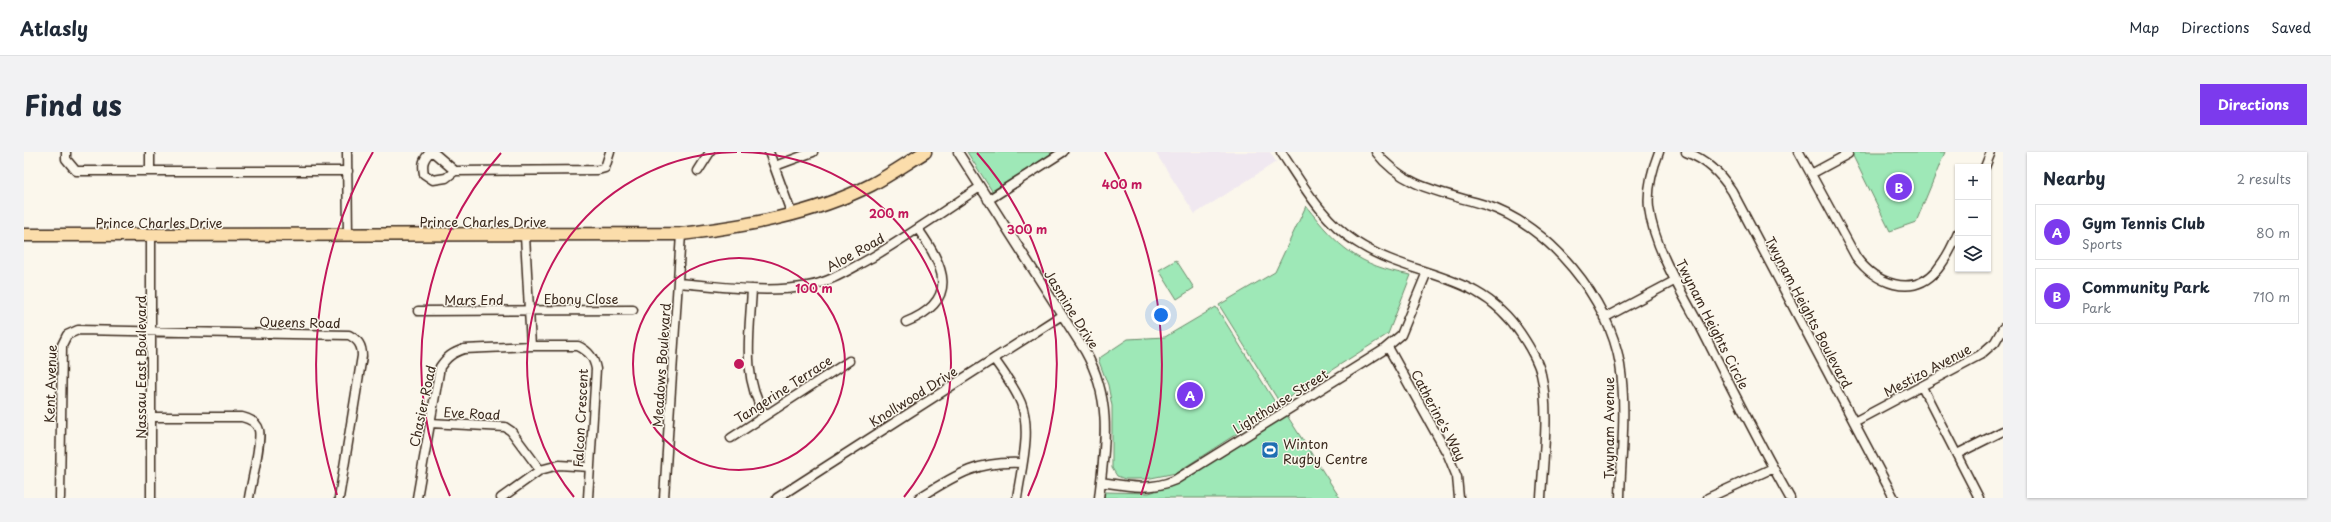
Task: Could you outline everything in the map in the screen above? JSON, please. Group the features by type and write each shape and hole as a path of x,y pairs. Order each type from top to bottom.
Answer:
{"highway":[{"name":"Prince Charles Drive","path":"24,235 525,236 681,234 753,224 792,215 870,185 926,152"}],"street":[{"path":"66,152 66,159 76,171 348,171"},
{"path":"150,152 150,170"},
{"path":"347,152 348,235"},
{"path":"430,152 423,161 424,174 433,180 440,180 454,171 598,170 605,168 610,152"},
{"path":"434,152 454,171"},
{"path":"698,171 710,152"},
{"path":"769,152 792,215"},
{"path":"775,166 813,152"},
{"name":"Jasmine Drive","path":"958,152 1091,362 1103,395 1106,425 1099,498"},
{"path":"988,200 1064,152"},
{"path":"1282,152 1316,204 1337,228 1381,256 1463,284 1497,305 1515,324 1532,352 1541,372 1544,389 1541,498"},
{"name":"Twynam Avenue","path":"1376,152 1394,170 1412,182 1498,210 1536,231 1564,257 1604,318 1617,351 1623,389 1620,498"},
{"name":"Twynam Heights Circle","path":"1659,152 1651,177 1649,207 1654,229 1676,280 1790,498"},
{"name":"Twynam Heights Boulevard","path":"1686,152 1704,161 1715,169 1732,191 1894,498"},
{"path":"1799,152 1856,257 1870,274 1887,283 1910,285 1930,276 1942,264 1956,236"},
{"path":"1986,164 1991,152"},
{"path":"1811,174 1848,154"},
{"name":"Aloe Road","path":"678,283 752,289 799,288 830,280 918,228 980,187"},
{"path":"906,322 927,311 936,300 943,284 942,269 936,256 918,228"},
{"name":"Meadows Boulevard","path":"664,498 681,234"},
{"name":"Nassau East Boulevard","path":"151,498 152,236"},
{"path":"525,236 531,346"},
{"name":"Lighthouse Street","path":"1101,482 1143,488 1158,486 1175,480 1388,347 1398,339 1403,330 1427,272"},
{"path":"1604,318 1676,280"},
{"path":"752,289 749,371 754,394 765,416"},
{"name":"Ebony Close","path":"530,311 633,310"},
{"name":"Mars End","path":"418,311 530,311"},
{"name":"Knollwood Drive","path":"777,498 1062,315"},
{"name":"Mestizo Avenue","path":"1854,422 1980,355 1995,342 2003,328"},
{"name":"Kent Avenue","path":"60,498 62,346 64,340 67,335 78,330 152,331"},
{"name":"Queens Road","path":"152,331 349,335 355,338 359,343 362,356 339,498"},
{"name":"Chasier Road","path":"417,498 440,367 446,359 454,352 464,349 531,346"},
{"name":"Falcon Crescent","path":"531,346 578,346 585,350 594,362 596,369 588,498"},
{"name":"Catherine's Way","path":"1388,347 1448,455 1456,477 1459,498"},
{"path":"994,359 1015,391 1023,409 1025,432 1017,498"},
{"name":"Tangerine Terrace","path":"731,438 849,361"},
{"path":"1922,387 1958,454 1979,498"},
{"path":"152,417 242,418 253,421 257,425 259,435 249,498"},
{"name":"Eve Road","path":"430,423 505,427 515,436 540,470"},
{"path":"1958,454 2003,432"},
{"path":"919,498 975,467 990,463 1021,463"},
{"path":"501,498 540,470 559,466 590,468"},
{"path":"1708,498 1773,468"}],"shaded area":[{"path":"1155,152 1270,152 1276,162 1195,214"}],"green space":[{"path":"967,152 1054,152 992,191"},
{"path":"1851,152 1945,152 1916,222 1890,231"},
{"path":"1306,206 1328,233 1363,260 1393,271 1411,275 1388,334 1280,403 1219,305 1275,272"},
{"path":"1176,260 1194,288 1177,299 1159,270"},
{"path":"1216,307 1278,407 1176,473 1146,479 1125,479 1117,476 1112,468 1112,406 1108,385 1098,359 1128,339 1165,337"},
{"name":"Winton Rugby Centre","path":"1286,414 1340,498 1104,498 1105,492 1149,493 1175,485"}],"place":[{"name":"Community Park","path":"1899,187"},
{"name":"Gym Tennis Club","path":"1190,395"},
{"name":"Winton Rugby Centre","path":"1270,450"}]}
